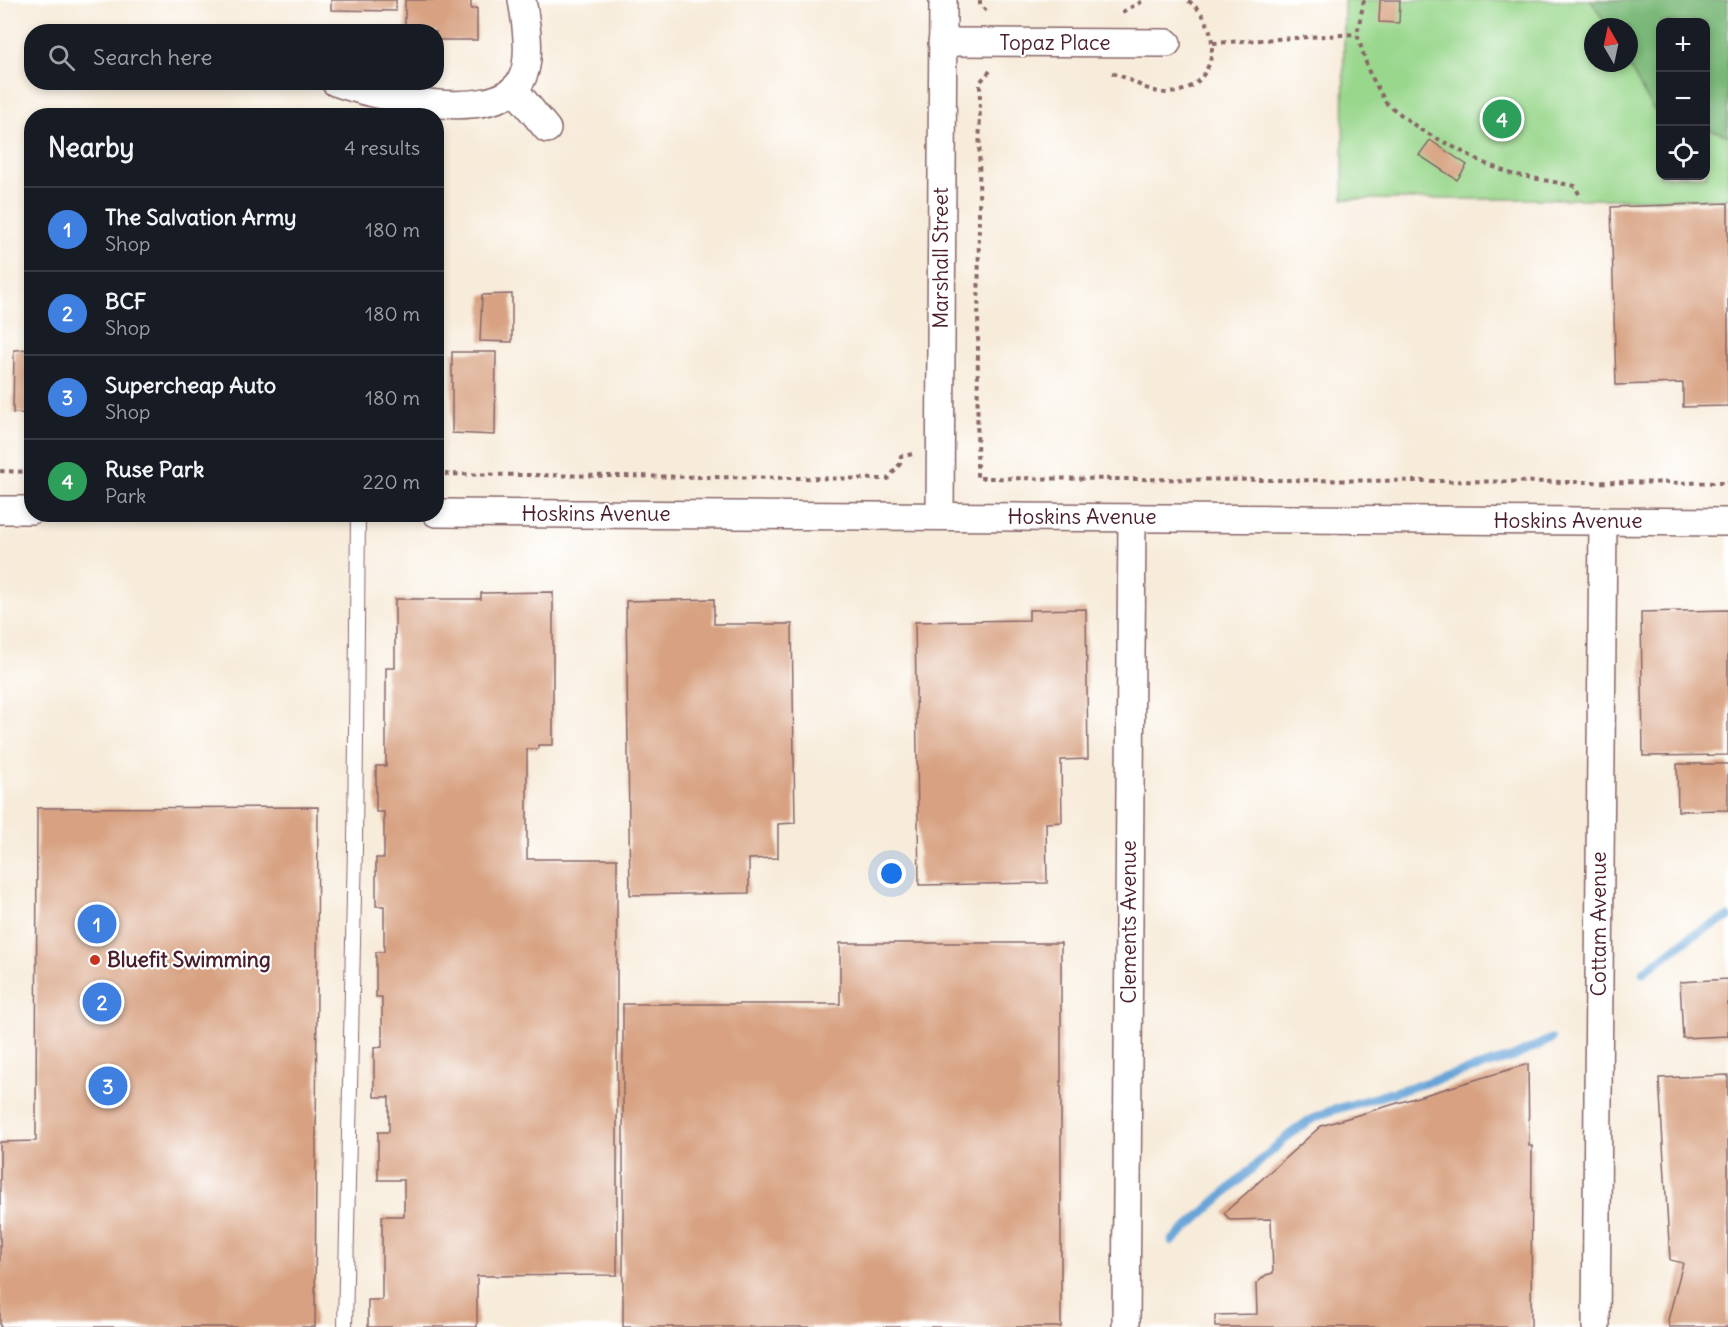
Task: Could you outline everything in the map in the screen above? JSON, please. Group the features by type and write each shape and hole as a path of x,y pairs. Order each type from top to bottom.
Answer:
{"street":[{"path":"357,90 398,100 472,104 492,100 514,89 521,81 526,69 522,0"},
{"name":"Marshall Street","path":"940,516 943,0"},
{"name":"Topaz Place","path":"942,42 1167,43"},
{"path":"514,89 547,129"},
{"path":"0,510 24,510"},
{"name":"Hoskins Avenue","path":"444,513 1728,522"},
{"name":"Clements Avenue","path":"1126,1327 1132,518"},
{"name":"Cottam Avenue","path":"1596,1327 1603,521"}],"lane":[{"path":"345,1327 355,846 358,522"}],"path":[{"path":"1101,72 1124,76 1144,88 1167,93 1190,86 1208,67 1214,43 1207,21 1194,4 1187,0"},
{"path":"1364,0 1357,34 1362,55 1386,103 1401,116 1441,141 1486,164 1512,174 1575,186 1581,198"},
{"path":"1214,43 1357,34"},
{"path":"1000,71 988,71 980,82 977,478 1728,483"},
{"path":"444,474 888,478 900,464 901,456 977,455"},
{"path":"0,471 24,472"}],"green space":[{"path":"1344,0 1685,0 1703,18 1656,18 1656,180 1710,180 1710,25 1728,43 1728,199 1343,199"},
{"path":"1591,0 1728,0 1728,136 1710,129 1710,18 1656,18 1656,110 1653,109 1632,72 1638,72 1638,18 1602,18"}],"building":[{"path":"331,0 396,0 396,11 331,10"},
{"path":"405,0 471,0 471,9 477,8 477,40 444,40 444,24 405,24"},
{"path":"1380,0 1400,0 1399,23 1379,22"},
{"path":"1430,140 1467,165 1457,180 1419,155"},
{"path":"1728,203 1728,406 1683,407 1683,383 1616,385 1611,207"},
{"path":"512,294 512,342 480,341 482,295"},
{"path":"24,349 24,414 13,413 14,350"},
{"path":"452,352 496,352 495,435 452,433"},
{"path":"553,592 553,745 538,745 538,749 527,749 527,859 617,859 617,1275 477,1276 477,1327 368,1327 368,1300 382,1300 382,1216 404,1216 404,1180 378,1180 378,1132 389,1132 389,1097 374,1097 374,1048 382,1047 382,997 376,997 376,952 384,952 384,906 376,906 376,858 384,858 384,812 376,812 376,766 386,766 386,668 395,668 395,599 481,599 481,593"},
{"path":"714,599 714,624 792,624 795,823 778,824 778,858 749,859 749,893 630,895 626,601"},
{"path":"1086,609 1088,759 1061,760 1062,822 1046,823 1047,883 919,885 915,622 1029,620 1029,610"},
{"path":"1728,610 1728,755 1643,756 1641,612"},
{"path":"1677,764 1728,764 1728,810 1678,811"},
{"path":"318,807 315,1327 0,1327 0,1142 36,1141 37,808"},
{"path":"840,943 1061,943 1061,1327 623,1327 623,1004 840,1004"},
{"path":"1728,979 1728,1036 1683,1038 1680,982"},
{"path":"1528,1064 1529,1146 1532,1146 1531,1327 1215,1327 1215,1315 1257,1314 1256,1284 1266,1275 1273,1273 1271,1219 1230,1220 1224,1213 1321,1126"},
{"path":"1728,1075 1728,1327 1669,1327 1668,1320 1683,1263 1670,1260 1659,1078"}],"waterway":[{"path":"1643,972 1693,935 1728,917"},
{"path":"1172,1241 1289,1135 1310,1120 1330,1111 1513,1057 1551,1039"}],"place":[{"name":"Ruse Park","path":"1502,119"},
{"name":"The Salvation Army","path":"97,924"},
{"name":"Bluefit Swimming","path":"95,960"},
{"name":"BCF","path":"102,1002"},
{"name":"Supercheap Auto","path":"108,1086"}]}
